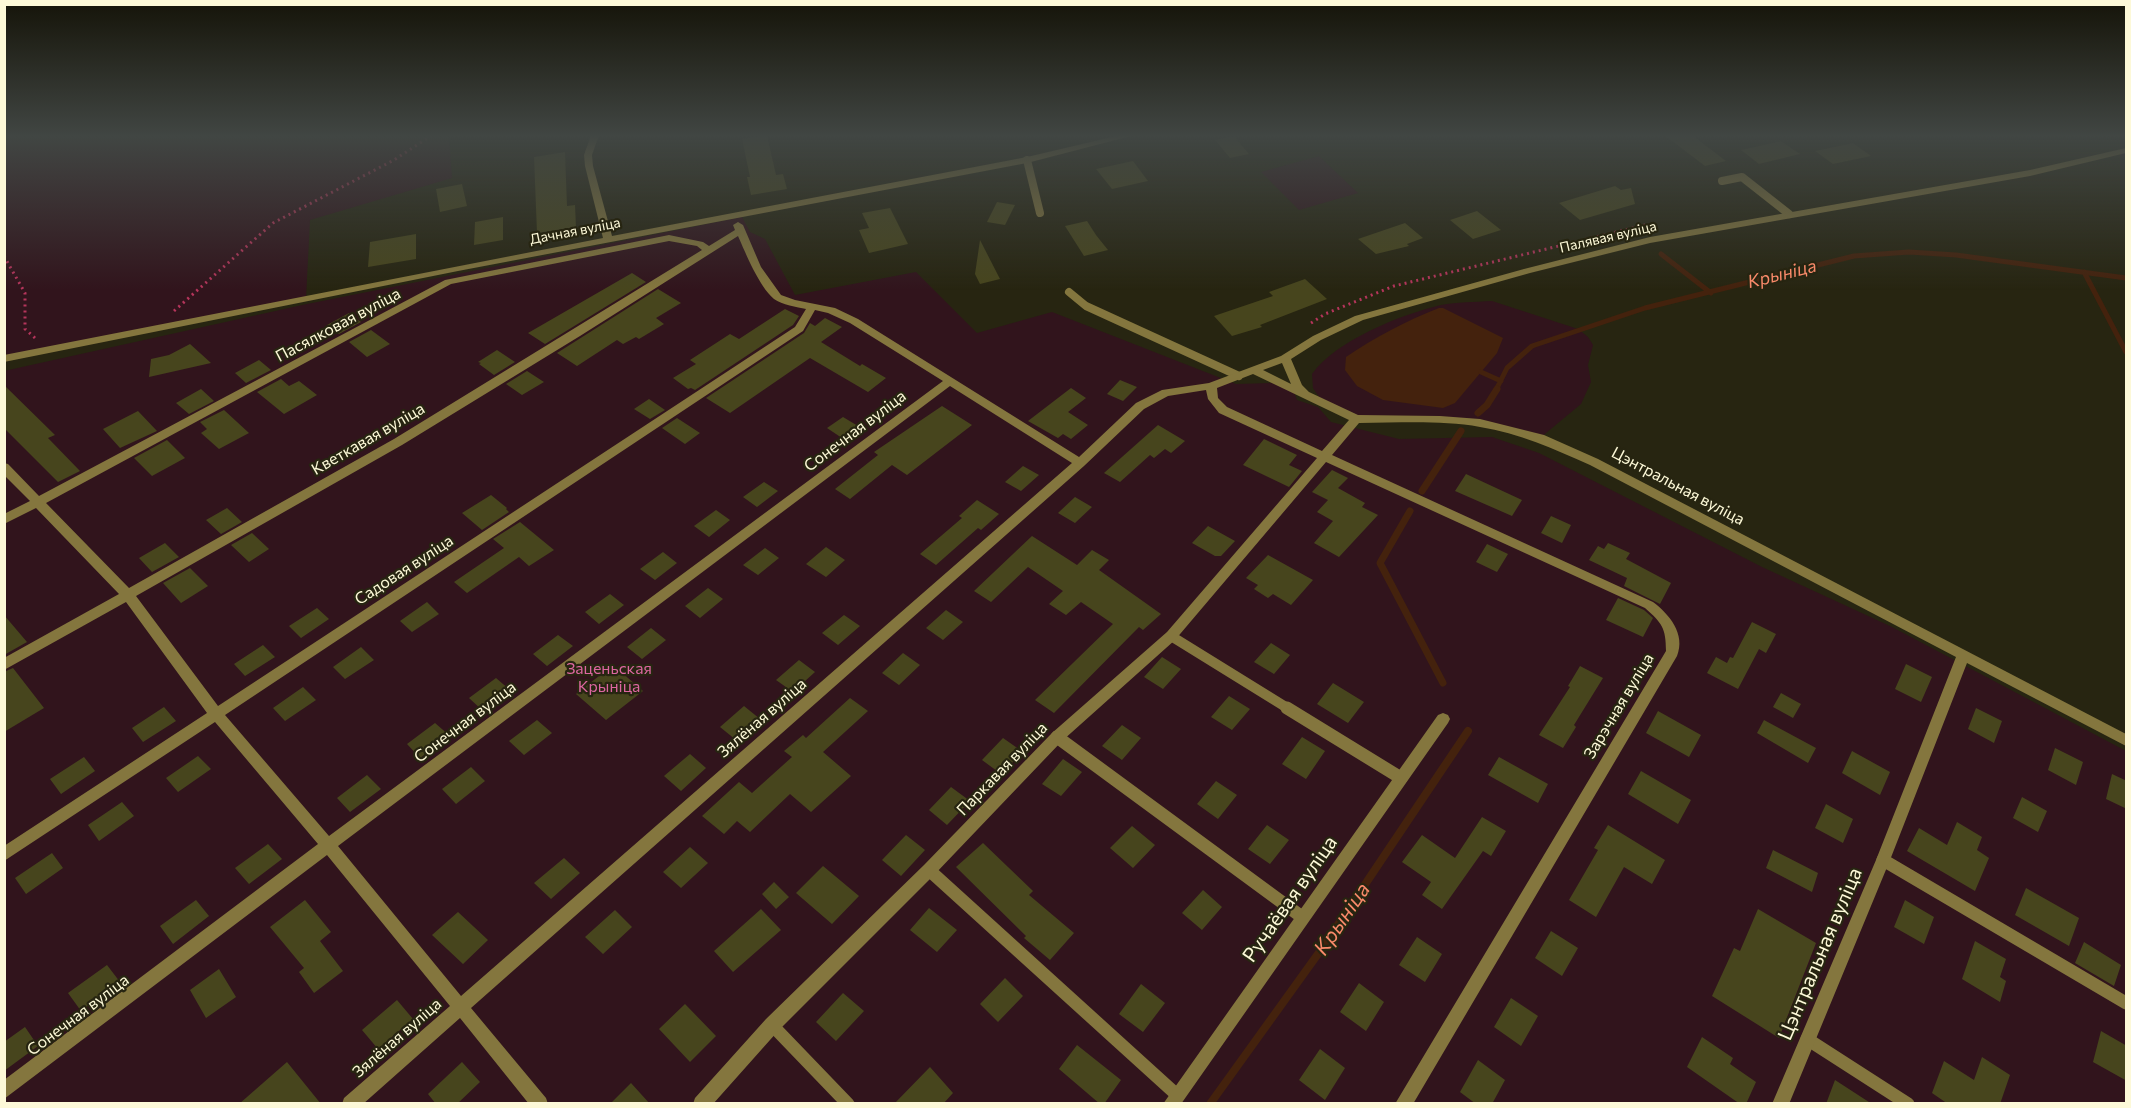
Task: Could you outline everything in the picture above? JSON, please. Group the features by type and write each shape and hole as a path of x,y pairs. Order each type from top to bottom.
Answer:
{"street":[{"path":"594,187 608,239"},
{"name":"Дачная вуліца","path":"4,359 306,297 885,187"},
{"name":"Палявая вуліца","path":"1253,370 1286,358 1317,338 1359,318 1605,251 1789,214 1949,187"},
{"path":"734,215 756,267 778,297 793,303 831,310 854,321 1080,463"},
{"name":"Кветкавая вуліца","path":"4,665 398,442 740,231"},
{"name":"Пасялковая вуліца","path":"4,520 448,282 658,239 683,239 700,244 709,251"},
{"name":"Садовая вуліца","path":"4,854 799,329 813,306"},
{"path":"1286,358 1298,387 1308,396"},
{"name":"Зялёная вуліца","path":"350,1104 1080,463 1140,406 1166,393 1211,387 1253,370"},
{"name":"Цэнтральная вуліца","path":"1253,370 1356,419 1480,423 1540,438 1594,462 2127,740"},
{"name":"Сонечная вуліца","path":"4,1091 328,845 948,382"},
{"path":"1211,387 1213,399 1223,410 1273,430 1324,457 1356,419"},
{"name":"Паркавая вуліца","path":"701,1104 772,1025 929,870 1057,737 1172,636 1324,457"},
{"name":"Зарэчная вуліца","path":"1324,457 1649,604 1664,617 1672,630 1672,652 1403,1104"},
{"path":"4,467 127,594 216,714 328,845 540,1104"},
{"name":"Цэнтральная вуліца","path":"1780,1104 1883,860 1964,654"},
{"name":"Ручаёвая вуліца","path":"1174,1099 1443,719"}],"lane":[{"path":"1034,187 1040,213"},
{"path":"1754,187 1789,214"},
{"path":"1069,292 1086,306 1239,376"},
{"path":"1172,636 1401,778"},
{"path":"1057,737 1302,917"},
{"path":"1883,860 2127,1003"},
{"path":"929,870 1174,1099"},
{"path":"772,1025 848,1104"},
{"path":"1808,1039 1908,1104"}],"path":[{"path":"156,328 273,223 343,187"},
{"path":"4,256 25,293 25,329 48,350"}],"green space":[{"path":"5,187 423,187 310,220 306,298 5,359"},
{"path":"1276,187 1351,187 1358,193 1299,210"},
{"name":"Заценьская Крыніца","path":"742,217 750,232 765,239 795,295 916,272 977,333 1052,312 1236,384 1272,383 1294,392 1297,400 1318,407 1331,422 1399,439 1492,437 1539,453 1762,567 1892,627 2126,751 2126,1103 5,1103 4,371 307,304"},
{"path":"1492,301 1578,329 1588,337 1593,345 1588,365 1591,382 1581,404 1540,438 1480,423 1356,419 1324,404 1313,388 1312,374 1323,362 1370,330 1441,305"}],"shaded area":[{"path":"1439,308 1503,338 1497,353 1455,403 1443,408 1383,400 1357,386 1345,370 1346,357 1391,330"}],"building":[{"path":"463,187 467,206 440,212 436,189"},
{"path":"535,187 566,187 567,206 575,205 576,227 537,233"},
{"path":"749,187 786,187 787,189 751,195"},
{"path":"1616,187 1621,190 1631,188 1635,204 1580,220 1559,203"},
{"path":"997,202 1015,205 1005,225 987,222"},
{"path":"890,208 908,244 869,253 859,230 869,228 862,213"},
{"path":"1477,211 1501,230 1473,239 1450,220"},
{"path":"503,217 503,240 474,245 475,222"},
{"path":"1087,221 1108,250 1084,256 1065,226"},
{"path":"1405,223 1423,238 1407,244 1409,246 1376,254 1358,239"},
{"path":"416,234 416,259 368,267 370,242"},
{"path":"980,240 1000,279 980,284 975,274"},
{"path":"632,273 646,282 545,344 528,333"},
{"path":"1305,279 1327,299 1260,325 1262,327 1232,336 1214,316 1273,296 1269,292"},
{"path":"658,289 681,303 656,318 664,324 639,339 636,337 623,344 617,340 577,366 557,353"},
{"path":"785,309 799,316 793,325 695,390 688,389 673,378 696,364 690,360 730,334 739,339"},
{"path":"349,313 361,322 339,334 327,325"},
{"path":"825,318 842,327 821,342 860,366 862,364 886,378 868,392 810,358 730,413 706,398 804,333 810,323 815,326"},
{"path":"371,330 390,344 367,357 349,342"},
{"path":"190,344 211,363 149,377 151,359 169,355"},
{"path":"497,350 515,362 494,375 478,362"},
{"path":"259,360 271,370 246,383 235,373"},
{"path":"527,371 544,382 522,395 506,384"},
{"path":"281,379 289,386 299,381 317,395 284,414 257,392"},
{"path":"1120,380 1137,387 1123,401 1107,394"},
{"path":"4,385 55,435 48,438 80,471 58,482 4,428"},
{"path":"1071,388 1086,398 1068,412 1088,425 1071,439 1063,434 1058,438 1028,421"},
{"path":"201,389 214,401 189,414 176,403"},
{"path":"649,399 665,410 650,419 634,409"},
{"path":"942,406 972,425 907,475 892,465 850,499 835,489 878,455 874,452"},
{"path":"224,410 249,433 219,449 201,433 207,429 200,422"},
{"path":"138,411 157,431 120,448 103,429"},
{"path":"843,417 858,426 842,438 827,428"},
{"path":"677,418 700,433 685,444 662,428"},
{"path":"1158,425 1185,441 1171,453 1165,449 1154,458 1150,455 1120,482 1104,473"},
{"path":"1264,439 1297,455 1289,465 1302,471 1289,487 1243,465"},
{"path":"167,440 185,458 152,476 134,458"},
{"path":"1023,466 1039,475 1021,491 1005,482"},
{"path":"1332,470 1348,478 1338,488 1365,503 1362,507 1378,515 1339,557 1314,543 1333,521 1317,512 1328,500 1312,492"},
{"path":"1466,474 1522,500 1512,516 1455,491"},
{"path":"764,482 778,491 757,507 743,497"},
{"path":"491,495 509,512 482,530 462,513"},
{"path":"1075,497 1092,507 1075,523 1058,513"},
{"path":"977,500 999,514 981,530 978,528 936,565 920,554 962,518 959,516"},
{"path":"227,508 242,522 221,534 206,520"},
{"path":"716,510 730,520 709,537 694,526"},
{"path":"1551,516 1571,525 1562,543 1541,533"},
{"path":"520,522 554,550 529,566 519,557 467,593 454,582 504,548 493,539"},
{"path":"1208,526 1235,541 1221,556 1215,556 1192,543"},
{"path":"252,533 269,549 249,562 231,545"},
{"path":"1032,536 1077,565 1092,550 1109,560 1099,570 1161,614 1143,630 1139,627 1054,713 1035,700 1113,624 1081,602 1066,615 1049,604 1063,591 1028,567 991,602 974,591"},
{"path":"165,543 179,557 152,572 139,558"},
{"path":"1608,543 1630,553 1626,559 1671,583 1660,604 1624,586 1627,578 1589,560 1598,546 1604,549"},
{"path":"1487,544 1508,554 1497,572 1476,562"},
{"path":"826,547 845,560 826,577 806,564"},
{"path":"765,548 779,558 758,575 743,565"},
{"path":"663,552 677,563 655,580 640,569"},
{"path":"1268,555 1313,580 1291,605 1273,594 1268,598 1254,589 1258,585 1246,578"},
{"path":"190,568 208,586 181,603 163,583"},
{"path":"708,588 723,599 700,618 685,606"},
{"path":"610,594 624,605 599,624 585,612"},
{"path":"1618,598 1644,610 1653,618 1643,637 1606,620"},
{"path":"427,602 439,614 412,632 400,621"},
{"path":"317,608 329,619 301,638 289,626"},
{"path":"946,610 963,622 943,640 926,628"},
{"path":"4,615 27,642 4,655"},
{"path":"844,615 860,626 838,645 822,633"},
{"path":"1752,622 1776,634 1766,653 1759,649 1738,689 1707,673 1716,657 1727,663 1730,657 1733,658"},
{"path":"651,628 666,640 642,659 627,647"},
{"path":"558,635 573,646 547,666 533,654"},
{"path":"1271,643 1290,655 1274,674 1254,662"},
{"path":"263,645 275,657 245,676 234,664"},
{"path":"361,647 374,660 345,679 333,667"},
{"path":"903,653 920,665 899,685 882,673"},
{"path":"1162,657 1181,669 1163,689 1144,677"},
{"path":"799,660 815,672 793,692 776,680"},
{"path":"1906,664 1932,677 1921,702 1895,689"},
{"path":"613,665 643,691 606,720 576,694"},
{"path":"1580,666 1603,678 1574,725 1576,727 1563,748 1539,735 1570,687 1568,686"},
{"path":"13,668 44,708 4,732 4,672"},
{"path":"496,678 510,690 483,711 469,698"},
{"path":"1333,683 1364,702 1348,723 1317,704"},
{"path":"303,687 316,700 285,721 273,708"},
{"path":"1781,693 1801,704 1793,718 1773,707"},
{"path":"1229,696 1250,709 1232,730 1211,717"},
{"path":"850,698 868,711 823,752 851,776 811,812 790,794 750,832 737,821 724,834 702,816 739,782 752,793 792,757 784,751 803,735 806,738"},
{"path":"744,706 760,719 736,740 720,727"},
{"path":"164,707 176,721 143,742 132,728"},
{"path":"1976,708 2002,721 1994,743 1968,729"},
{"path":"1658,711 1701,735 1689,757 1646,733"},
{"path":"537,720 552,733 524,755 509,741"},
{"path":"1764,720 1816,748 1808,763 1757,733"},
{"path":"435,723 450,736 420,758 407,744"},
{"path":"1122,725 1141,738 1122,760 1102,746"},
{"path":"1302,737 1325,751 1306,779 1282,764"},
{"path":"1003,738 1023,752 1001,774 982,760"},
{"path":"2055,748 2083,762 2076,785 2048,770"},
{"path":"1852,751 1890,772 1880,795 1842,773"},
{"path":"690,754 706,768 681,791 664,776"},
{"path":"198,756 211,769 178,792 166,778"},
{"path":"84,757 95,771 61,794 50,779"},
{"path":"1499,757 1548,784 1538,803 1488,775"},
{"path":"1063,759 1082,772 1061,796 1042,784"},
{"path":"471,767 485,781 456,804 442,789"},
{"path":"1641,771 1691,800 1678,824 1628,794"},
{"path":"2112,774 2127,781 2127,809 2106,799"},
{"path":"367,775 381,789 350,812 337,798"},
{"path":"1216,781 1237,795 1218,819 1197,804"},
{"path":"951,787 970,801 947,825 929,810"},
{"path":"2022,797 2047,811 2038,832 2013,818"},
{"path":"122,802 134,816 99,841 88,825"},
{"path":"1826,804 1853,819 1843,843 1815,828"},
{"path":"1482,817 1506,831 1491,856 1483,851 1442,909 1422,895 1431,882 1402,862 1422,835 1455,858"},
{"path":"1957,822 1982,837 1977,850 1989,858 1975,891 1907,851 1919,828 1947,845"},
{"path":"1267,825 1289,840 1270,864 1248,849"},
{"path":"1608,825 1665,860 1652,884 1624,867 1596,917 1569,900 1598,850 1594,848"},
{"path":"1132,826 1155,845 1133,868 1110,848"},
{"path":"906,835 925,850 901,876 882,860"},
{"path":"983,843 1033,891 1029,895 1074,933 1050,960 1024,938 1026,936 956,867"},
{"path":"268,844 282,859 249,884 235,868"},
{"path":"690,847 708,863 681,888 663,872"},
{"path":"1773,850 1818,873 1812,892 1766,868"},
{"path":"52,853 63,868 26,894 15,878"},
{"path":"564,858 580,873 551,899 534,883"},
{"path":"823,866 859,896 832,924 796,893"},
{"path":"774,882 789,897 776,909 762,894"},
{"path":"2026,888 2079,918 2069,946 2015,915"},
{"path":"1203,890 1222,907 1202,930 1182,913"},
{"path":"196,900 209,916 173,944 160,926"},
{"path":"305,900 331,932 320,941 343,971 314,993 299,972 304,968 270,927"},
{"path":"1905,900 1934,917 1924,944 1894,927"},
{"path":"929,908 957,930 937,952 910,930"},
{"path":"761,909 781,930 733,972 714,951"},
{"path":"1758,909 1816,943 1779,1038 1712,996 1734,948 1740,951"},
{"path":"615,910 632,927 603,954 585,937"},
{"path":"458,912 488,940 463,964 432,935"},
{"path":"1551,931 1578,948 1562,976 1535,958"},
{"path":"1417,937 1442,954 1425,982 1399,965"},
{"path":"1975,941 2006,959 2000,977 2006,981 2000,1002 1962,979"},
{"path":"2084,942 2121,965 2114,986 2075,963"},
{"path":"107,965 120,982 81,1011 68,993"},
{"path":"219,969 236,997 206,1018 190,990"},
{"path":"1005,978 1023,996 998,1022 980,1004"},
{"path":"1359,983 1384,1002 1366,1031 1340,1012"},
{"path":"1141,984 1165,1003 1143,1032 1119,1014"},
{"path":"843,993 864,1011 836,1041 816,1022"},
{"path":"1511,998 1538,1016 1521,1046 1494,1027"},
{"path":"397,1000 413,1019 378,1049 362,1030"},
{"path":"685,1004 716,1036 690,1062 659,1029"},
{"path":"25,1027 38,1046 4,1071 4,1042"},
{"path":"2101,1031 2127,1046 2127,1081 2093,1062"},
{"path":"1702,1037 1733,1058 1730,1064 1756,1082 1746,1104 1740,1104 1687,1067"},
{"path":"1077,1045 1121,1080 1104,1104 1100,1104 1059,1069"},
{"path":"1320,1049 1345,1068 1325,1100 1299,1080"},
{"path":"1982,1057 2010,1075 2000,1104 1948,1104 1932,1093 1944,1061 1974,1080"},
{"path":"1478,1060 1505,1080 1492,1104 1476,1104 1460,1092"},
{"path":"287,1062 321,1104 239,1104"},
{"path":"462,1062 480,1082 457,1104 436,1104 428,1094"},
{"path":"930,1067 953,1093 943,1104 894,1104"},
{"path":"1835,1080 1872,1104 1826,1104"},
{"path":"631,1083 650,1104 610,1104"}],"waterway":[{"name":"Крыніца","path":"1710,292 1854,256 1909,252 1956,255 2084,272"},
{"path":"1661,254 1710,292"},
{"name":"Крыніца","path":"2084,272 2126,278"},
{"path":"2084,272 2126,352"},
{"name":"Крыніца","path":"1501,381 1507,368 1532,346 1645,308 1710,292"},
{"path":"1481,372 1501,381"},
{"name":"Крыніца","path":"1496,390 1501,381"},
{"name":"Крыніца","path":"1478,413 1487,405 1497,389"},
{"name":"Крыніца","path":"1422,491 1461,431"},
{"name":"Крыніца","path":"1410,511 1380,563 1443,683"},
{"name":"Крыніца","path":"1210,1104 1323,947 1468,731"}]}
